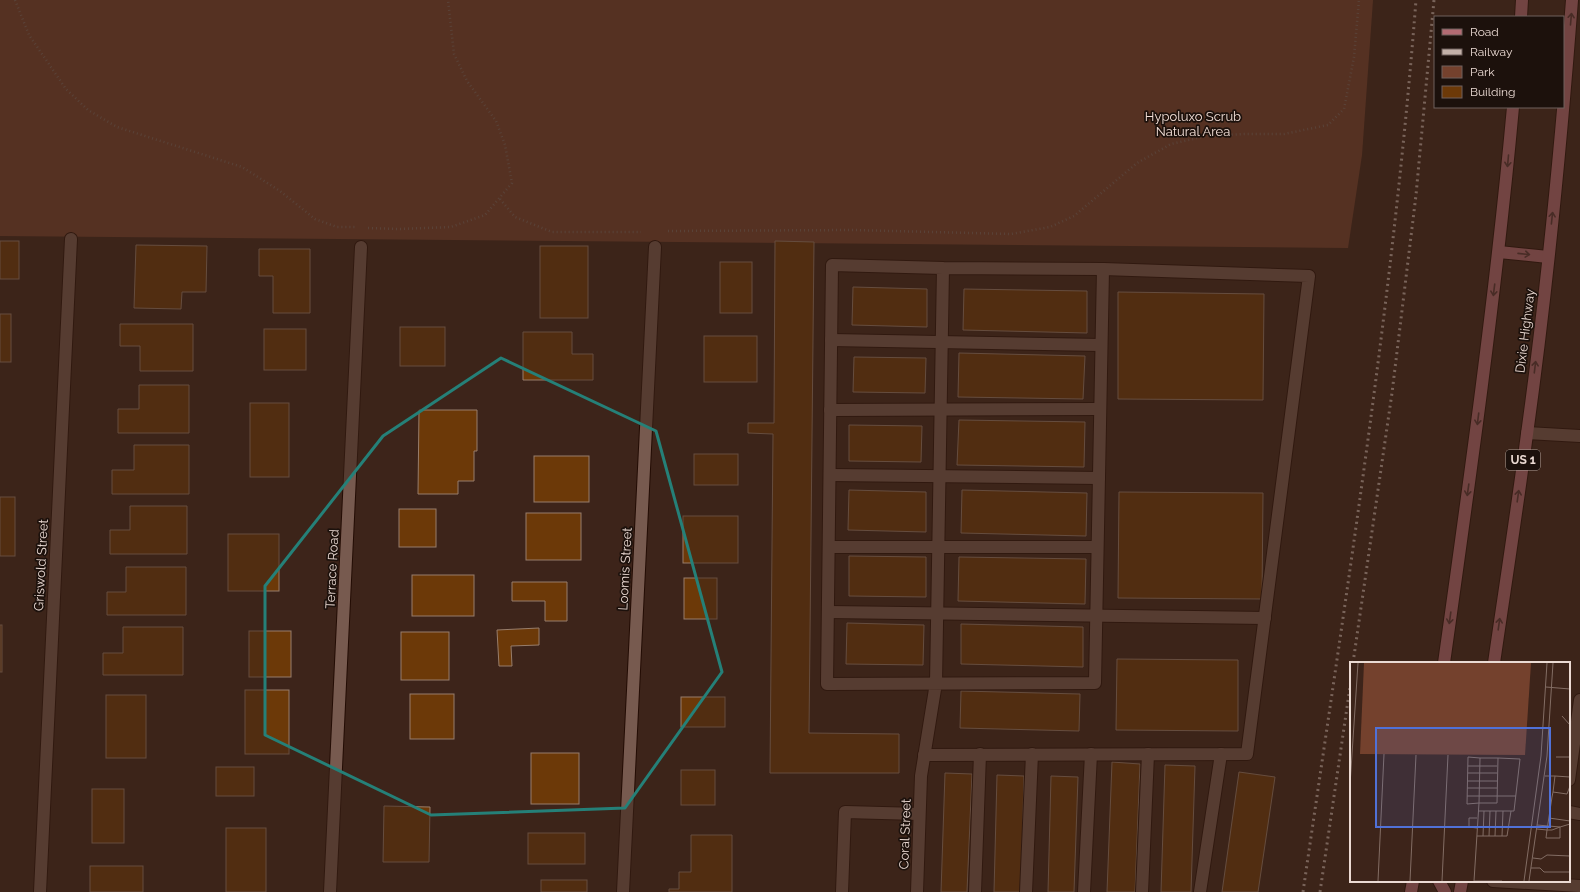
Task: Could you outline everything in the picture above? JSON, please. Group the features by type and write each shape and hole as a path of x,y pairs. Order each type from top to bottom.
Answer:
{"main road":[{"path":"1521,16 1522,0"},
{"name":"Dixie Highway","path":"1494,662 1527,433 1548,256 1563,122 1572,0"},
{"path":"1444,662 1474,451 1499,252 1513,108"},
{"path":"1499,252 1548,256"},
{"path":"1411,892 1413,882"},
{"path":"1440,882 1445,892"},
{"path":"1460,892 1462,882"}],"street":[{"name":"Griswold Street","path":"40,892 71,239"},
{"name":"Terrace Road","path":"330,892 361,247"},
{"name":"Loomis Street","path":"623,892 655,247"},
{"path":"924,755 1247,754 1309,276 1102,269 943,268 832,265 827,684 1095,683 1102,269"},
{"name":"Coral Street","path":"918,892 921,776 936,683 943,268"},
{"path":"831,340 1101,345"},
{"path":"830,410 1100,409"},
{"path":"1527,433 1580,436"},
{"path":"830,475 1098,478"},
{"path":"829,547 1097,547"},
{"path":"828,612 1265,618"},
{"path":"1570,773 1580,700"},
{"path":"975,892 980,754"},
{"path":"1026,892 1032,754"},
{"path":"1084,892 1091,754"},
{"path":"1142,892 1148,754"},
{"path":"1200,892 1221,754"},
{"path":"842,892 845,812 919,814"},
{"path":"1570,812 1580,814"},
{"path":"1505,882 1554,886 1580,886"}],"path":[{"path":"15,0 29,35 66,88 88,110 117,127 242,167 280,191 315,219 338,227 398,229 451,227 485,215 512,183 505,145 496,121 467,82 454,54 448,0"},
{"path":"663,232 853,230 1011,234 1050,227 1074,216 1137,163 1171,144 1206,136 1284,134 1328,125 1344,109 1354,57 1358,0"},
{"path":"500,199 515,217 552,232 647,232"}],"highlighted area":[{"path":"501,358 656,431 722,672 625,808 431,815 265,735 265,586 383,436"}],"green space":[{"name":"Hypoluxo Scrub Natural Area","path":"0,0 1373,0 1362,155 1348,248 0,236"}],"building":[{"path":"0,241 19,241 19,279 0,279"},
{"path":"775,241 814,242 809,733 899,734 899,773 770,773 773,434 748,433 748,423 774,423"},
{"path":"136,245 207,246 206,292 182,292 181,309 134,308"},
{"path":"540,246 588,246 588,318 540,318"},
{"path":"259,249 310,249 310,313 273,313 273,276 259,276"},
{"path":"720,262 752,262 752,313 720,313"},
{"path":"853,287 927,289 927,327 852,325"},
{"path":"964,289 1087,291 1087,333 963,330"},
{"path":"1118,292 1264,294 1263,400 1118,399"},
{"path":"0,314 11,314 11,362 0,362"},
{"path":"120,324 193,324 193,371 140,371 140,346 120,346"},
{"path":"400,327 445,327 445,366 400,366"},
{"path":"264,329 306,329 306,370 264,370"},
{"path":"523,332 572,332 572,354 593,354 593,380 523,380"},
{"path":"704,336 757,336 757,382 704,382"},
{"path":"959,353 1085,356 1083,399 958,397"},
{"path":"854,357 926,358 925,393 853,392"},
{"path":"139,385 189,385 189,433 118,433 118,409 139,409"},
{"path":"250,403 289,403 289,477 250,477"},
{"path":"419,410 477,410 477,451 474,451 474,481 458,481 458,494 418,494"},
{"path":"959,420 1085,422 1084,467 957,465"},
{"path":"849,425 922,426 921,462 849,461"},
{"path":"134,445 189,445 189,494 112,494 112,470 134,470"},
{"path":"694,454 738,454 738,485 694,485"},
{"path":"534,456 589,456 589,502 534,502"},
{"path":"849,490 926,492 926,532 848,530"},
{"path":"962,490 1087,493 1086,536 961,533"},
{"path":"1119,492 1263,493 1262,599 1118,598"},
{"path":"0,497 15,497 15,556 0,556"},
{"path":"130,506 187,506 187,554 110,554 110,530 130,530"},
{"path":"399,509 436,509 436,547 399,547"},
{"path":"526,513 581,513 581,560 526,560"},
{"path":"683,516 738,516 738,563 683,563"},
{"path":"228,534 279,534 279,591 228,591"},
{"path":"849,556 926,557 926,597 849,596"},
{"path":"959,557 1086,559 1085,604 958,601"},
{"path":"126,567 186,567 186,615 107,615 107,592 126,592"},
{"path":"412,575 474,575 474,616 412,616"},
{"path":"684,578 717,578 717,619 684,619"},
{"path":"512,582 567,582 567,621 545,621 545,601 512,601"},
{"path":"847,623 924,625 923,665 846,664"},
{"path":"961,624 1083,627 1083,667 961,664"},
{"path":"0,625 2,625 2,672 0,672"},
{"path":"123,627 183,627 183,675 103,675 103,653 123,653"},
{"path":"539,628 539,645 511,646 512,666 499,666 497,630"},
{"path":"249,631 291,631 291,677 249,677"},
{"path":"401,632 449,632 449,680 401,680"},
{"path":"1117,659 1238,660 1238,731 1116,730"},
{"path":"245,690 289,690 289,754 245,754"},
{"path":"961,691 1080,694 1079,731 960,728"},
{"path":"410,694 454,694 454,739 410,739"},
{"path":"106,695 146,695 146,758 106,758"},
{"path":"681,697 725,697 725,727 681,727"},
{"path":"531,753 579,753 579,804 531,804"},
{"path":"1112,762 1140,764 1135,892 1107,892"},
{"path":"1165,765 1195,766 1191,892 1161,892"},
{"path":"216,767 254,767 254,796 216,796"},
{"path":"681,770 715,770 715,805 681,805"},
{"path":"1239,772 1275,777 1258,892 1222,892"},
{"path":"945,773 972,774 967,892 941,892"},
{"path":"997,775 1024,776 1021,892 994,892"},
{"path":"1051,776 1078,777 1074,892 1048,892"},
{"path":"92,789 124,789 124,843 92,843"},
{"path":"384,806 430,807 429,862 383,862"},
{"path":"226,828 266,828 266,892 226,892"},
{"path":"528,833 585,833 585,864 528,864"},
{"path":"691,835 732,835 732,892 669,892 669,889 679,889 679,872 691,872"},
{"path":"90,866 143,866 143,892 90,892"},
{"path":"541,880 587,880 587,892 541,892"}],"railway":[{"path":"1303,892 1367,447 1395,224 1416,0"},
{"path":"1353,662 1392,393 1416,195 1434,0"},
{"path":"1320,892 1350,687"}]}
